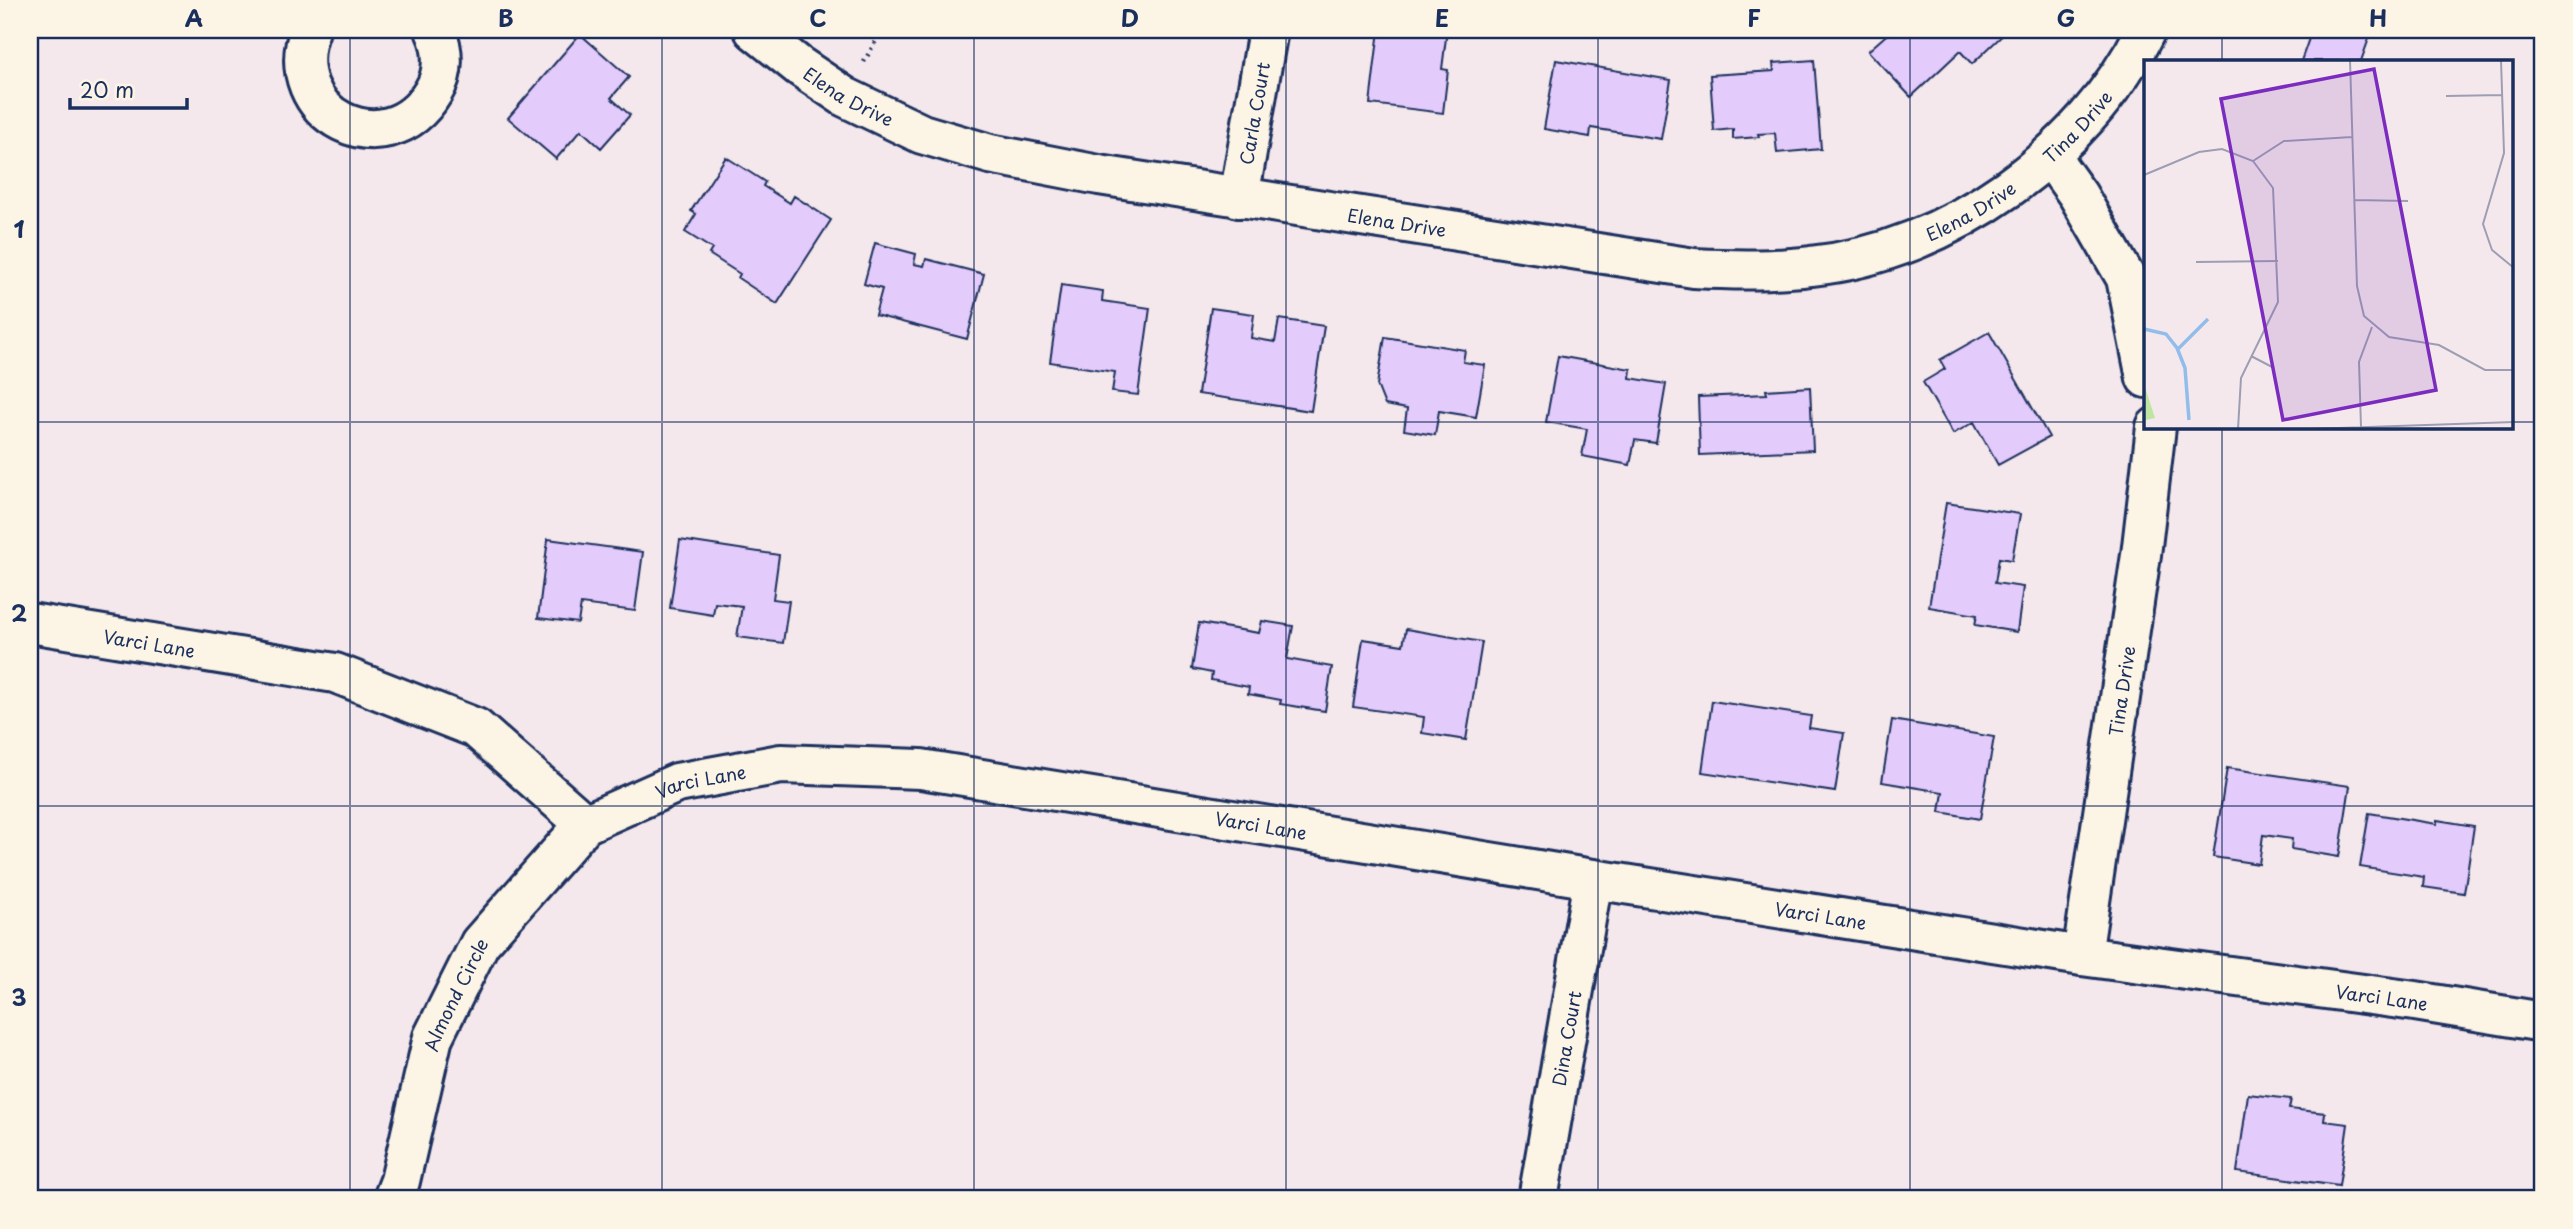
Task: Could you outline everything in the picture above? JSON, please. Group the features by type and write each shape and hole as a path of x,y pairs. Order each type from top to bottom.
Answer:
{"street":[{"path":"310,30 304,46 303,69 310,91 324,110 343,123 365,129 387,128 408,119 426,104 437,85 442,62 435,30"},
{"name":"Elena Drive","path":"754,30 799,66 845,97 922,134 990,154 1239,198 1694,268 1729,270 1812,266 1886,250 1953,222 2050,156"},
{"name":"Carla Court","path":"1239,198 1268,30"},
{"name":"Tina Drive","path":"2144,367 2126,278 2078,195 2050,156 2106,96 2137,50 2146,30"},
{"name":"Tina Drive","path":"2082,956 2141,555 2155,429"},
{"name":"Varci Lane","path":"30,623 335,673 475,728 585,824 677,783 781,764 921,769 1593,880 2082,956 2414,1001 2543,1023"},
{"name":"Almond Circle","path":"393,1199 400,1181 433,1037 480,943 585,824"},
{"name":"Dina Court","path":"1538,1199 1593,880"}],"building":[{"path":"1379,30 1447,30 1442,69 1448,70 1443,113 1370,104"},
{"path":"1892,30 2006,32 1972,64 1960,51 1911,97 1868,51"},
{"path":"2312,30 2372,30 2361,60 2301,60"},
{"path":"580,34 629,77 611,98 630,115 601,148 581,130 556,159 508,118"},
{"path":"1556,60 1671,80 1661,139 1591,128 1590,137 1544,129"},
{"path":"1814,60 1821,149 1777,153 1775,133 1733,139 1733,129 1714,131 1710,75 1774,71 1773,63"},
{"path":"726,157 765,182 763,186 790,203 794,196 831,220 777,304 738,278 740,274 709,254 712,249 685,232 696,214 691,211"},
{"path":"875,243 916,254 914,264 924,266 926,259 984,274 967,339 875,315 882,289 864,284"},
{"path":"1061,285 1103,291 1102,301 1150,308 1138,395 1112,392 1115,372 1050,362"},
{"path":"1211,308 1254,314 1251,338 1275,342 1279,319 1324,326 1311,411 1198,394"},
{"path":"1989,332 2049,437 1998,465 1974,422 1953,434 1923,382 1945,369 1940,360"},
{"path":"1385,337 1465,350 1463,362 1485,365 1476,417 1439,411 1435,435 1404,430 1407,409 1385,405 1377,385"},
{"path":"1558,356 1631,369 1630,378 1666,384 1656,443 1635,440 1630,465 1582,456 1587,429 1546,422"},
{"path":"1810,387 1813,450 1700,455 1698,397 1767,394 1766,390"},
{"path":"1946,503 2020,514 2012,560 1999,558 1995,583 2023,587 2017,632 1975,625 1977,615 1929,607"},
{"path":"548,539 643,552 635,611 581,604 578,623 538,618"},
{"path":"680,540 779,555 773,599 789,601 783,643 737,637 742,606 715,603 713,615 670,608"},
{"path":"1262,621 1293,626 1287,659 1332,667 1325,711 1280,704 1281,700 1248,694 1249,687 1211,680 1212,673 1192,669 1199,623 1259,633"},
{"path":"1406,629 1482,642 1466,740 1422,733 1424,717 1353,707 1363,639 1403,645"},
{"path":"1712,701 1811,716 1809,728 1844,733 1835,792 1702,772"},
{"path":"1892,720 1994,737 1980,819 1940,812 1943,792 1882,782"},
{"path":"2227,768 2350,786 2339,857 2291,849 2292,839 2263,835 2259,864 2213,857"},
{"path":"2369,813 2437,824 2437,820 2474,826 2464,893 2423,887 2424,877 2360,867"},
{"path":"2543,829 2543,881 2536,879"},
{"path":"2248,1094 2291,1099 2289,1109 2325,1113 2324,1121 2348,1124 2339,1186 2237,1172"}]}
